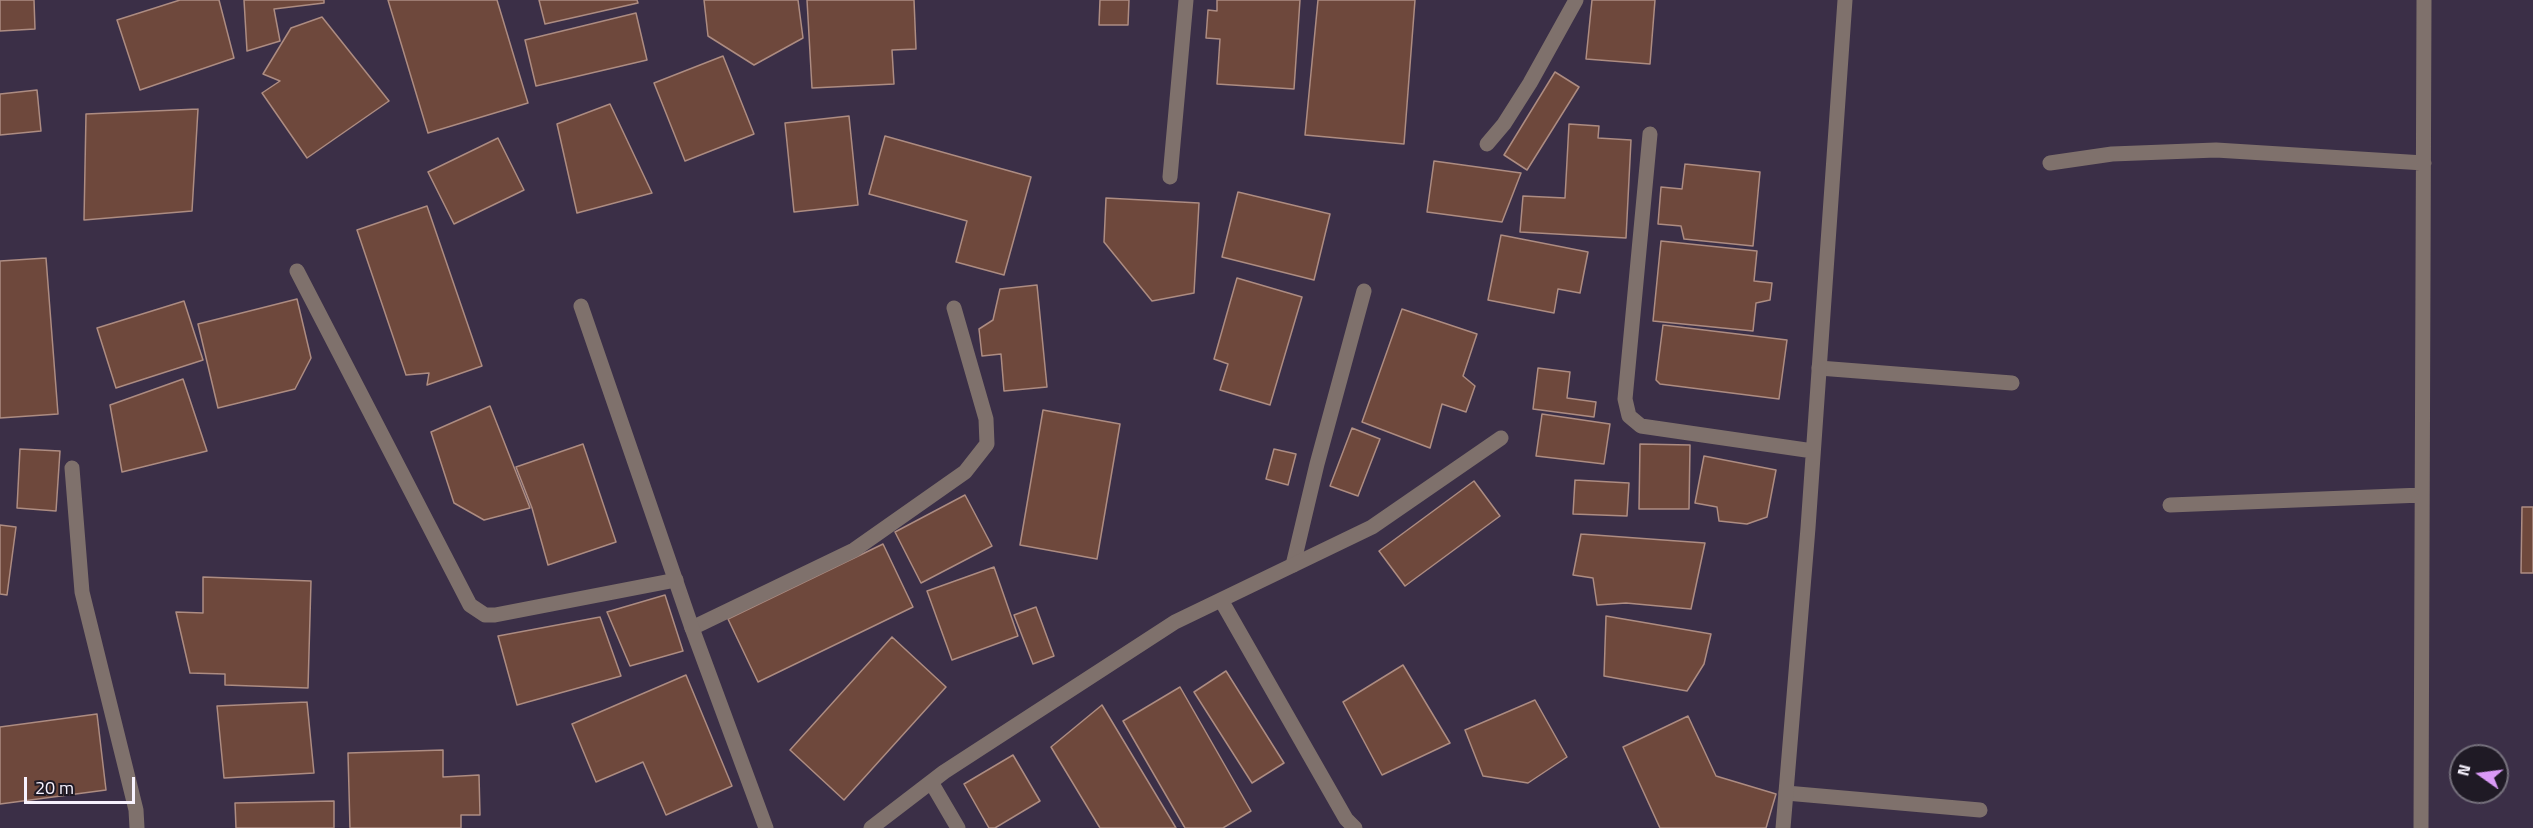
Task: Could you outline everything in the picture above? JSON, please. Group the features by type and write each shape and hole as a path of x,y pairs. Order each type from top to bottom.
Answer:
{"street":[{"path":"1170,177 1186,0"},
{"path":"1487,144 1504,124 1530,84 1576,0"},
{"path":"1783,828 1845,0"},
{"path":"2421,828 2424,0"},
{"path":"1650,134 1625,399 1629,416 1641,426 1813,451"},
{"path":"2050,163 2112,154 2216,150 2424,163"},
{"path":"297,271 470,605 485,615 495,615 676,580"},
{"path":"1293,565 1317,464 1364,291"},
{"path":"581,306 692,628 766,828"},
{"path":"692,628 854,550 965,472 987,444 986,419 954,308"},
{"path":"1819,368 2012,383"},
{"path":"871,828 931,782 1175,622 1372,527 1501,438"},
{"path":"72,468 82,592 136,810 137,828"},
{"path":"2170,506 2422,495"},
{"path":"1221,600 1346,819 1355,828"},
{"path":"931,782 958,828"},
{"path":"1786,793 1980,810"}],"building":[{"path":"0,0 34,0 35,29 0,31"},
{"path":"180,0 219,0 234,58 140,90 117,20"},
{"path":"244,0 324,0 324,3 274,9 280,41 247,51"},
{"path":"388,0 497,0 528,103 428,133"},
{"path":"539,0 637,0 638,3 545,24"},
{"path":"704,0 798,0 803,38 754,65 708,36"},
{"path":"807,0 914,0 916,49 892,50 894,84 812,88"},
{"path":"1100,0 1129,0 1128,25 1099,25"},
{"path":"1217,0 1300,0 1294,89 1217,84 1220,39 1206,38 1208,10 1217,11"},
{"path":"1318,0 1415,0 1404,144 1305,135"},
{"path":"1592,0 1655,0 1650,64 1586,59"},
{"path":"636,13 647,60 536,86 525,40"},
{"path":"322,17 389,101 307,158 262,93 280,81 263,74 291,28"},
{"path":"723,56 754,134 685,161 654,83"},
{"path":"1555,72 1579,87 1527,170 1504,155"},
{"path":"37,90 41,131 0,135 0,94"},
{"path":"610,104 652,193 577,213 557,124"},
{"path":"198,109 192,211 84,220 86,114"},
{"path":"849,116 858,205 794,212 785,123"},
{"path":"1569,124 1599,126 1598,138 1631,140 1626,238 1520,232 1523,196 1565,198"},
{"path":"885,136 1031,177 1004,275 956,262 967,221 869,194"},
{"path":"498,138 524,190 454,224 428,172"},
{"path":"1434,161 1521,173 1502,222 1427,212"},
{"path":"1685,164 1760,172 1753,246 1684,239 1681,226 1658,224 1661,187 1682,189"},
{"path":"1238,192 1330,214 1314,280 1222,257"},
{"path":"1106,198 1199,203 1194,293 1152,301 1104,242"},
{"path":"427,206 482,366 427,385 429,373 406,375 357,230"},
{"path":"1501,235 1588,252 1580,293 1558,289 1554,313 1488,300"},
{"path":"1661,241 1757,251 1754,281 1772,283 1770,300 1756,303 1753,331 1653,321"},
{"path":"46,258 58,414 0,418 0,261"},
{"path":"1237,278 1302,297 1270,405 1220,390 1228,364 1214,359"},
{"path":"1037,285 1047,387 1004,391 1001,354 982,356 979,329 993,320 1000,289"},
{"path":"297,299 311,358 295,389 218,408 198,324"},
{"path":"184,301 203,360 116,388 97,328"},
{"path":"1402,309 1477,334 1463,376 1475,386 1466,412 1442,404 1430,448 1362,422"},
{"path":"1663,325 1787,340 1779,399 1660,384 1656,380"},
{"path":"1538,368 1570,372 1567,398 1596,402 1594,417 1533,409"},
{"path":"183,379 207,451 122,472 110,405"},
{"path":"490,406 530,508 484,520 454,503 431,432"},
{"path":"1043,410 1120,424 1097,559 1020,545"},
{"path":"1542,414 1610,424 1604,464 1536,456"},
{"path":"1352,428 1380,439 1358,496 1330,486"},
{"path":"583,444 616,542 548,565 532,508 516,467"},
{"path":"1640,444 1690,445 1689,509 1639,509"},
{"path":"20,449 60,451 56,511 17,508"},
{"path":"1274,449 1296,454 1288,485 1266,479"},
{"path":"1704,456 1776,470 1767,517 1747,524 1719,521 1717,507 1695,503"},
{"path":"1575,480 1629,483 1627,516 1573,514"},
{"path":"1474,481 1500,516 1405,586 1379,551"},
{"path":"965,495 992,546 921,583 895,532"},
{"path":"2522,507 2533,507 2533,573 2521,573"},
{"path":"0,525 16,527 7,595 0,594"},
{"path":"1581,534 1705,543 1691,609 1626,603 1597,605 1593,578 1573,575"},
{"path":"883,544 913,607 758,682 728,619"},
{"path":"994,567 1018,636 952,660 927,591"},
{"path":"203,577 311,581 308,688 225,685 225,674 190,673 176,612 203,613"},
{"path":"665,595 683,651 630,666 607,612"},
{"path":"1036,607 1054,656 1033,664 1014,615"},
{"path":"1606,616 1711,634 1704,664 1687,691 1604,676"},
{"path":"600,617 621,676 517,705 498,636"},
{"path":"892,637 946,687 844,800 790,750"},
{"path":"1403,665 1450,743 1382,775 1343,702"},
{"path":"1226,671 1284,763 1252,783 1194,692"},
{"path":"686,675 732,786 666,815 643,762 596,782 572,724"},
{"path":"1180,687 1251,811 1223,828 1185,828 1123,721"},
{"path":"1535,700 1567,757 1528,783 1483,776 1465,730"},
{"path":"307,702 314,773 224,778 217,706"},
{"path":"1102,705 1176,828 1100,828 1051,747"},
{"path":"97,714 106,790 0,804 0,727"},
{"path":"1688,716 1716,776 1776,794 1766,828 1660,828 1623,747"},
{"path":"443,750 443,777 479,775 480,815 461,815 461,828 350,828 348,753"},
{"path":"1013,755 1040,801 995,828 989,828 964,784"},
{"path":"334,801 334,828 236,828 235,803"}]}
